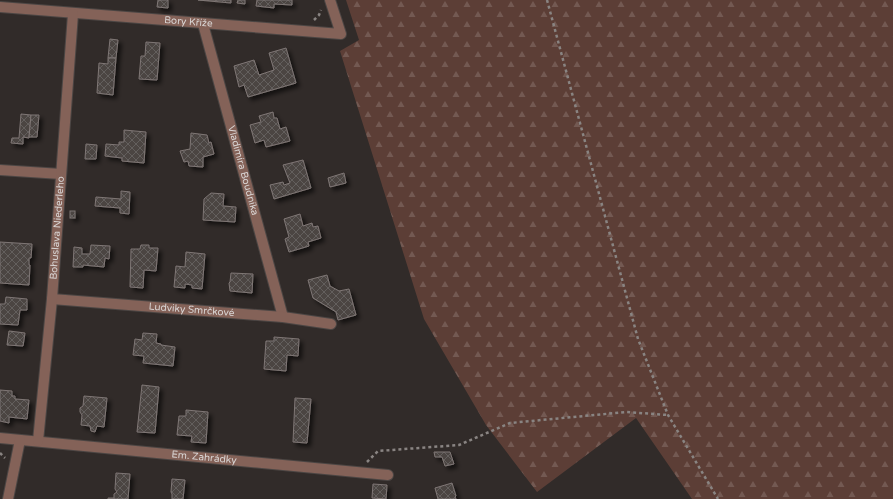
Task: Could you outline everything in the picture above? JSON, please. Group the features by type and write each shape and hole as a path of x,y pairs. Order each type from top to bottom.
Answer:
{"street":[{"name":"Bory Kříže","path":"0,7 340,34 330,0"},
{"name":"Bohuslava Niederleho","path":"38,441 52,299 73,14"},
{"name":"Vladimíra Boudníka","path":"203,24 283,317"},
{"path":"0,170 61,174"},
{"name":"Ludviky Smrčkové","path":"52,299 283,317 330,324"},
{"name":"Em. Zahrádky","path":"0,438 388,475"},
{"path":"8,499 20,440"}],"path":[{"path":"547,0 638,339 668,415 718,499"},
{"path":"357,472 378,451 459,446 510,423 626,412 668,415"},
{"path":"0,453 6,459"}],"green space":[{"path":"346,0 893,0 893,499 692,499 636,418 537,492 486,425 424,319 340,51 359,40"}],"building":[{"path":"158,0 168,0 168,8 157,7"},
{"path":"198,0 231,0 231,3"},
{"path":"238,0 245,0 245,4 237,3"},
{"path":"257,0 292,0 292,5 274,4 274,8 256,6"},
{"path":"110,39 118,40 116,58 108,58"},
{"path":"146,42 160,43 157,80 139,79 141,56 145,56"},
{"path":"286,48 296,83 248,97 244,85 239,87 234,66 254,60 259,75 274,70 269,53"},
{"path":"108,58 116,58 113,95 97,93 99,63 108,64"},
{"path":"273,112 274,118 277,118 280,129 286,127 290,141 266,147 264,140 255,143 250,125 261,122 259,116"},
{"path":"21,114 31,115 29,138 23,137 23,144 11,143 12,138 19,138"},
{"path":"31,115 39,115 37,137 29,137"},
{"path":"124,130 146,132 144,163 122,161 122,158 105,156 106,144 119,145 119,142 124,142"},
{"path":"191,133 207,135 209,143 211,142 214,154 203,157 203,167 189,166 188,161 184,162 180,151 190,149"},
{"path":"86,144 97,145 96,159 85,159"},
{"path":"303,160 311,188 274,199 270,185 283,182 284,185 290,183 283,165"},
{"path":"344,173 346,183 330,187 328,178"},
{"path":"121,191 130,192 129,214 120,213 120,208 95,206 96,197 121,199"},
{"path":"211,193 224,194 223,206 236,207 235,222 203,220 204,199"},
{"path":"70,211 75,211 75,218 70,218"},
{"path":"300,214 303,226 312,223 313,227 318,226 321,238 308,242 309,246 289,252 285,239 289,237 284,219"},
{"path":"0,242 32,244 31,258 29,258 29,285 0,283"},
{"path":"91,245 110,246 109,259 105,258 104,267 83,265 83,267 73,267 74,247 82,248 82,254 90,254"},
{"path":"141,245 149,245 149,248 158,248 156,271 144,270 143,288 130,287 131,249 140,249"},
{"path":"186,252 205,254 202,289 192,288 192,285 185,284 185,288 174,287 176,266 185,267"},
{"path":"231,273 253,274 252,293 230,291 229,283"},
{"path":"327,275 330,286 339,291 349,289 356,315 338,320 336,312 313,298 308,280"},
{"path":"6,297 27,299 27,310 20,310 18,325 0,324 0,304 5,304"},
{"path":"9,331 25,333 23,346 7,345"},
{"path":"143,333 157,334 156,343 175,347 173,366 143,363 144,356 133,355 135,339 142,340"},
{"path":"274,337 299,339 298,356 287,355 286,371 264,369 266,341 274,341"},
{"path":"142,385 159,387 155,433 137,432"},
{"path":"0,390 12,391 12,396 15,396 15,399 29,400 27,419 9,417 9,423 0,421"},
{"path":"84,396 107,398 104,427 97,426 95,432 91,431 90,426 81,425 82,415 80,408 83,406"},
{"path":"295,398 311,399 307,443 293,442"},
{"path":"186,410 208,412 206,443 191,442 192,436 177,435 179,416 186,416"},
{"path":"434,452 450,452 454,464 445,466 442,457 435,457"},
{"path":"116,473 130,474 128,499 108,499 114,498 114,494 117,492 115,489"},
{"path":"172,479 185,480 183,499 172,499"},
{"path":"452,483 456,499 438,499 435,488"},
{"path":"373,484 387,485 386,499 372,498"}]}
